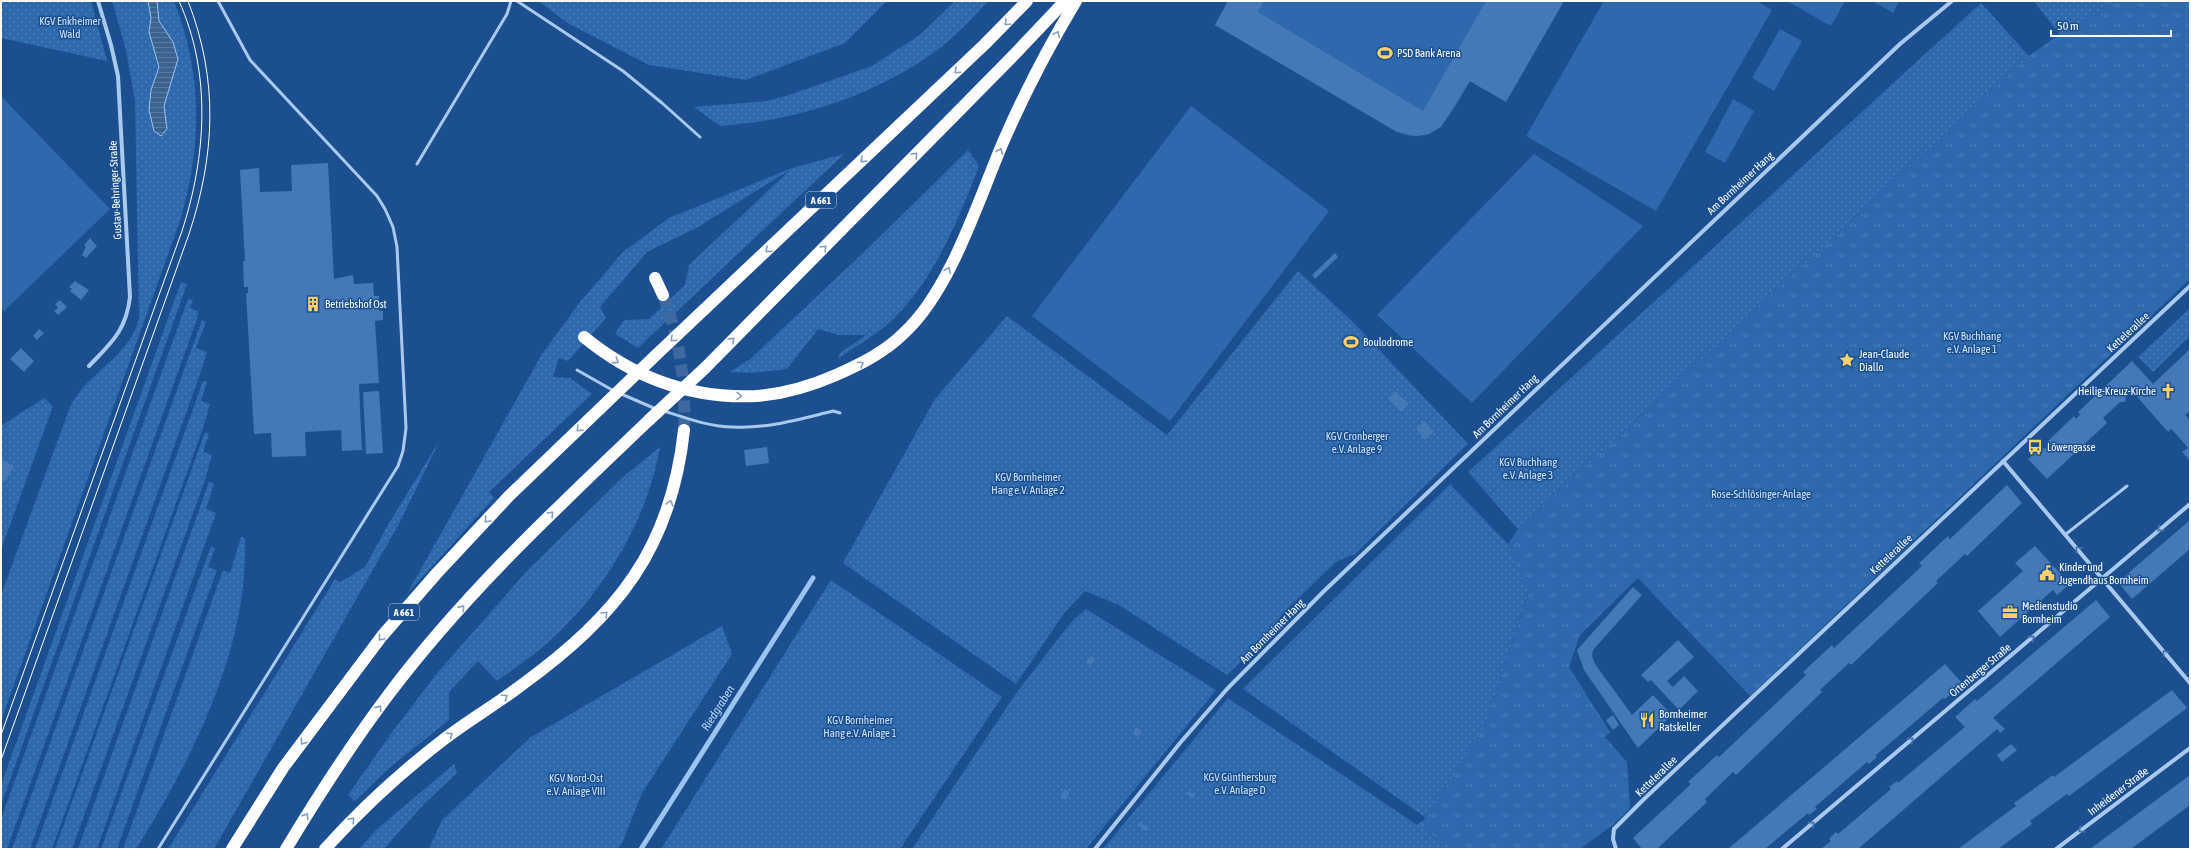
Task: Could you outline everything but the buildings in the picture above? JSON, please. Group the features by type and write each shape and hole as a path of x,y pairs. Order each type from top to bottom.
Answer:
{"highway":[{"name":"A 661","path":"232,849 283,768 382,636 437,573 509,496 985,44 1027,1"},
{"path":"286,849 323,788 390,693 442,630 493,572 570,495 705,368 1006,64 1065,1"},
{"path":"584,337 619,363 658,382 699,393 720,396 764,395 806,387 855,367 880,353 905,333 927,306 944,278 971,222 1004,140 1030,84 1076,1"},
{"path":"655,278 663,295"},
{"path":"326,849 374,796 444,740 523,684 564,652 603,616 619,598 647,557 668,508 681,457 684,430"}],"street":[{"name":"Gustav-Behringer-Straße","path":"89,366 115,339 124,326 128,313 130,297 118,76 111,44 98,1"},
{"name":"Am Bornheimer Hang","path":"1095,849 1180,743 1227,689 1323,592 1894,49 1952,1"},
{"name":"Kettelerallee","path":"1616,849 1613,839 1614,828 2190,286"},
{"path":"2003,461 2190,683"},
{"name":"Ortenberger Straße","path":"1782,849 2190,504"},
{"name":"Inheidener Straße","path":"2056,849 2190,748"}],"lane":[{"path":"158,849 398,466 403,451 406,428 398,247 393,227 386,209 360,176 250,60 218,1"},
{"path":"417,164 506,14 511,1"},
{"path":"517,1 623,72 662,103 700,137"},
{"path":"577,370 610,389 652,408 694,421 732,428 778,424 833,411 840,413"},
{"path":"2066,534 2127,486"}],"green space":[{"name":"KGV Enkheimer Wald","path":"1,1 91,1 107,61 1,38"},
{"path":"112,1 174,1 190,56 194,83 196,111 192,166 180,221 1,721 1,595 70,407 85,385 111,361 125,345 136,328 139,318 135,101 126,50"},
{"path":"538,1 887,1 845,43 746,80 649,65 569,24"},
{"path":"955,1 988,1 957,33 932,54 900,74 851,97 825,106 773,119 720,126 694,107 766,101 789,95 872,66 921,34"},
{"name":"PSD Bank Arena","path":"1228,1 1538,1 1486,91 1470,81 1457,104 1442,124 1434,131 1424,135 1411,136 1397,132 1215,25"},
{"path":"1604,1 1757,1 1772,10 1656,211 1526,136"},
{"path":"1787,1 1845,1 1831,26"},
{"path":"1872,1 1899,1 1893,13"},
{"path":"2034,1 2116,1 2060,35"},
{"name":"Rose-Schlösinger-Anlage","path":"2116,1 2190,1 2190,279 1750,696 1638,578 1580,635 1569,667 1610,732 1605,737 1627,762 1630,808 1614,824 1580,849 1453,849 1417,825 1426,818 1484,727 1529,592 1508,544 1518,529 2029,56 2060,34"},
{"name":"KGV Buchhang e.V. Anlage 3","path":"1981,3 2029,56 1518,529 1468,472"},
{"path":"1780,29 1802,41 1774,91 1752,78"},
{"path":"1,96 110,209 4,311 1,308"},
{"path":"1733,99 1754,111 1725,163 1705,152"},
{"path":"1191,106 1329,211 1170,421 1032,316"},
{"path":"968,150 979,166 953,229 931,270 918,290 904,308 888,324 838,359 840,353 866,335 839,335 818,329 787,369 753,373 730,372 749,360 861,255"},
{"path":"844,154 638,348 615,334 624,320 649,319 685,285 689,265 790,170 698,227 647,252 600,307 606,318 568,361 559,358 553,377 570,378 592,394 489,492 494,498 407,594 542,354 580,302 623,252 669,218 792,168"},
{"path":"1534,154 1643,226 1472,403 1377,315"},
{"name":"KGV Bornheimer Hang e.V. Anlage 2","path":"1298,271 1353,322 1468,444 1355,554 1336,562 1282,614 1269,635 1227,675 1119,605 1085,591 1065,612 1016,684 843,563 935,399 1007,316 1167,435"},
{"path":"181,282 187,284 1,805 1,785"},
{"path":"188,299 193,300 190,308 198,311 197,319 7,849 1,849 1,819"},
{"path":"2190,308 2190,336 2153,372 2138,357"},
{"path":"202,320 206,322 196,348 207,352 199,377 30,849 12,849"},
{"path":"203,381 207,382 201,401 210,404 203,428 52,849 35,849"},
{"path":"44,398 53,406 1,550 1,426"},
{"path":"205,432 209,434 203,452 212,455 205,480 72,849 55,849"},
{"path":"440,440 400,522 214,849 168,849 335,579 340,582 365,567 389,523"},
{"path":"660,447 646,499 635,525 608,573 592,596 574,617 541,648 497,681 478,661 449,692 449,720 388,769 355,801 348,795 390,735 438,672 527,571 624,476"},
{"path":"209,482 214,484 206,509 216,513 97,849 78,849"},
{"path":"1450,484 1508,544 1529,591 1484,728 1426,818 1243,689"},
{"path":"241,537 245,538 244,579 238,620 227,660 213,700 197,739 178,777 136,849 123,849 223,570 230,573"},
{"path":"211,546 215,548 208,567 217,570 117,849 101,849"},
{"name":"KGV Bornheimer Hang e.V. Anlage 1","path":"831,580 1002,697 900,849 661,849"},
{"path":"1086,609 1216,690 1086,849 912,849 1017,692 1072,621"},
{"name":"KGV Nord-Ost e.V. Anlage VIII","path":"722,626 732,654 642,793 623,841 618,849 429,849 442,820 531,737"},
{"name":"KGV Günthersburg e.V. Anlage D","path":"1228,698 1453,849 1103,849"},
{"path":"454,764 457,773 423,805 384,849 359,849 377,829"}],"shaded area":[{"path":"148,1 157,1 159,21 173,42 178,59 164,106 167,129 161,136 154,131 149,110 151,90 159,67 149,32 151,18"}],"waterway":[{"name":"Riedgraben","path":"641,849 813,578"}],"tunnel":[{"path":"663,295 674,328 681,362 684,395 684,430"}],"tram line":[{"path":"1,735 182,231 190,203 200,145 202,116 201,86 197,57 190,29 179,1"},
{"path":"1,760 189,234 198,205 208,147 210,118 209,89 205,60 198,31 188,1"}],"place":[{"name":"PSD Bank Arena","path":"1385,53"},
{"name":"Betriebshof Ost","path":"313,304"},
{"name":"Boulodrome","path":"1351,342"},
{"name":"Jean-Claude Diallo","path":"1847,360"},
{"name":"Heilig-Kreuz-Kirche","path":"2168,391"},
{"name":"Löwengasse","path":"2035,447"},
{"name":"Kinder und Jugendhaus Bornheim","path":"2047,573"},
{"name":"Medienstudio Bornheim","path":"2010,612"},
{"name":"Bornheimer Ratskeller","path":"1647,720"}],"park label":[{"name":"KGV Buchhang e.V. Anlage 1","path":"1972,342"},
{"name":"KGV Cronberger e.V. Anlage 9","path":"1357,442"}]}
